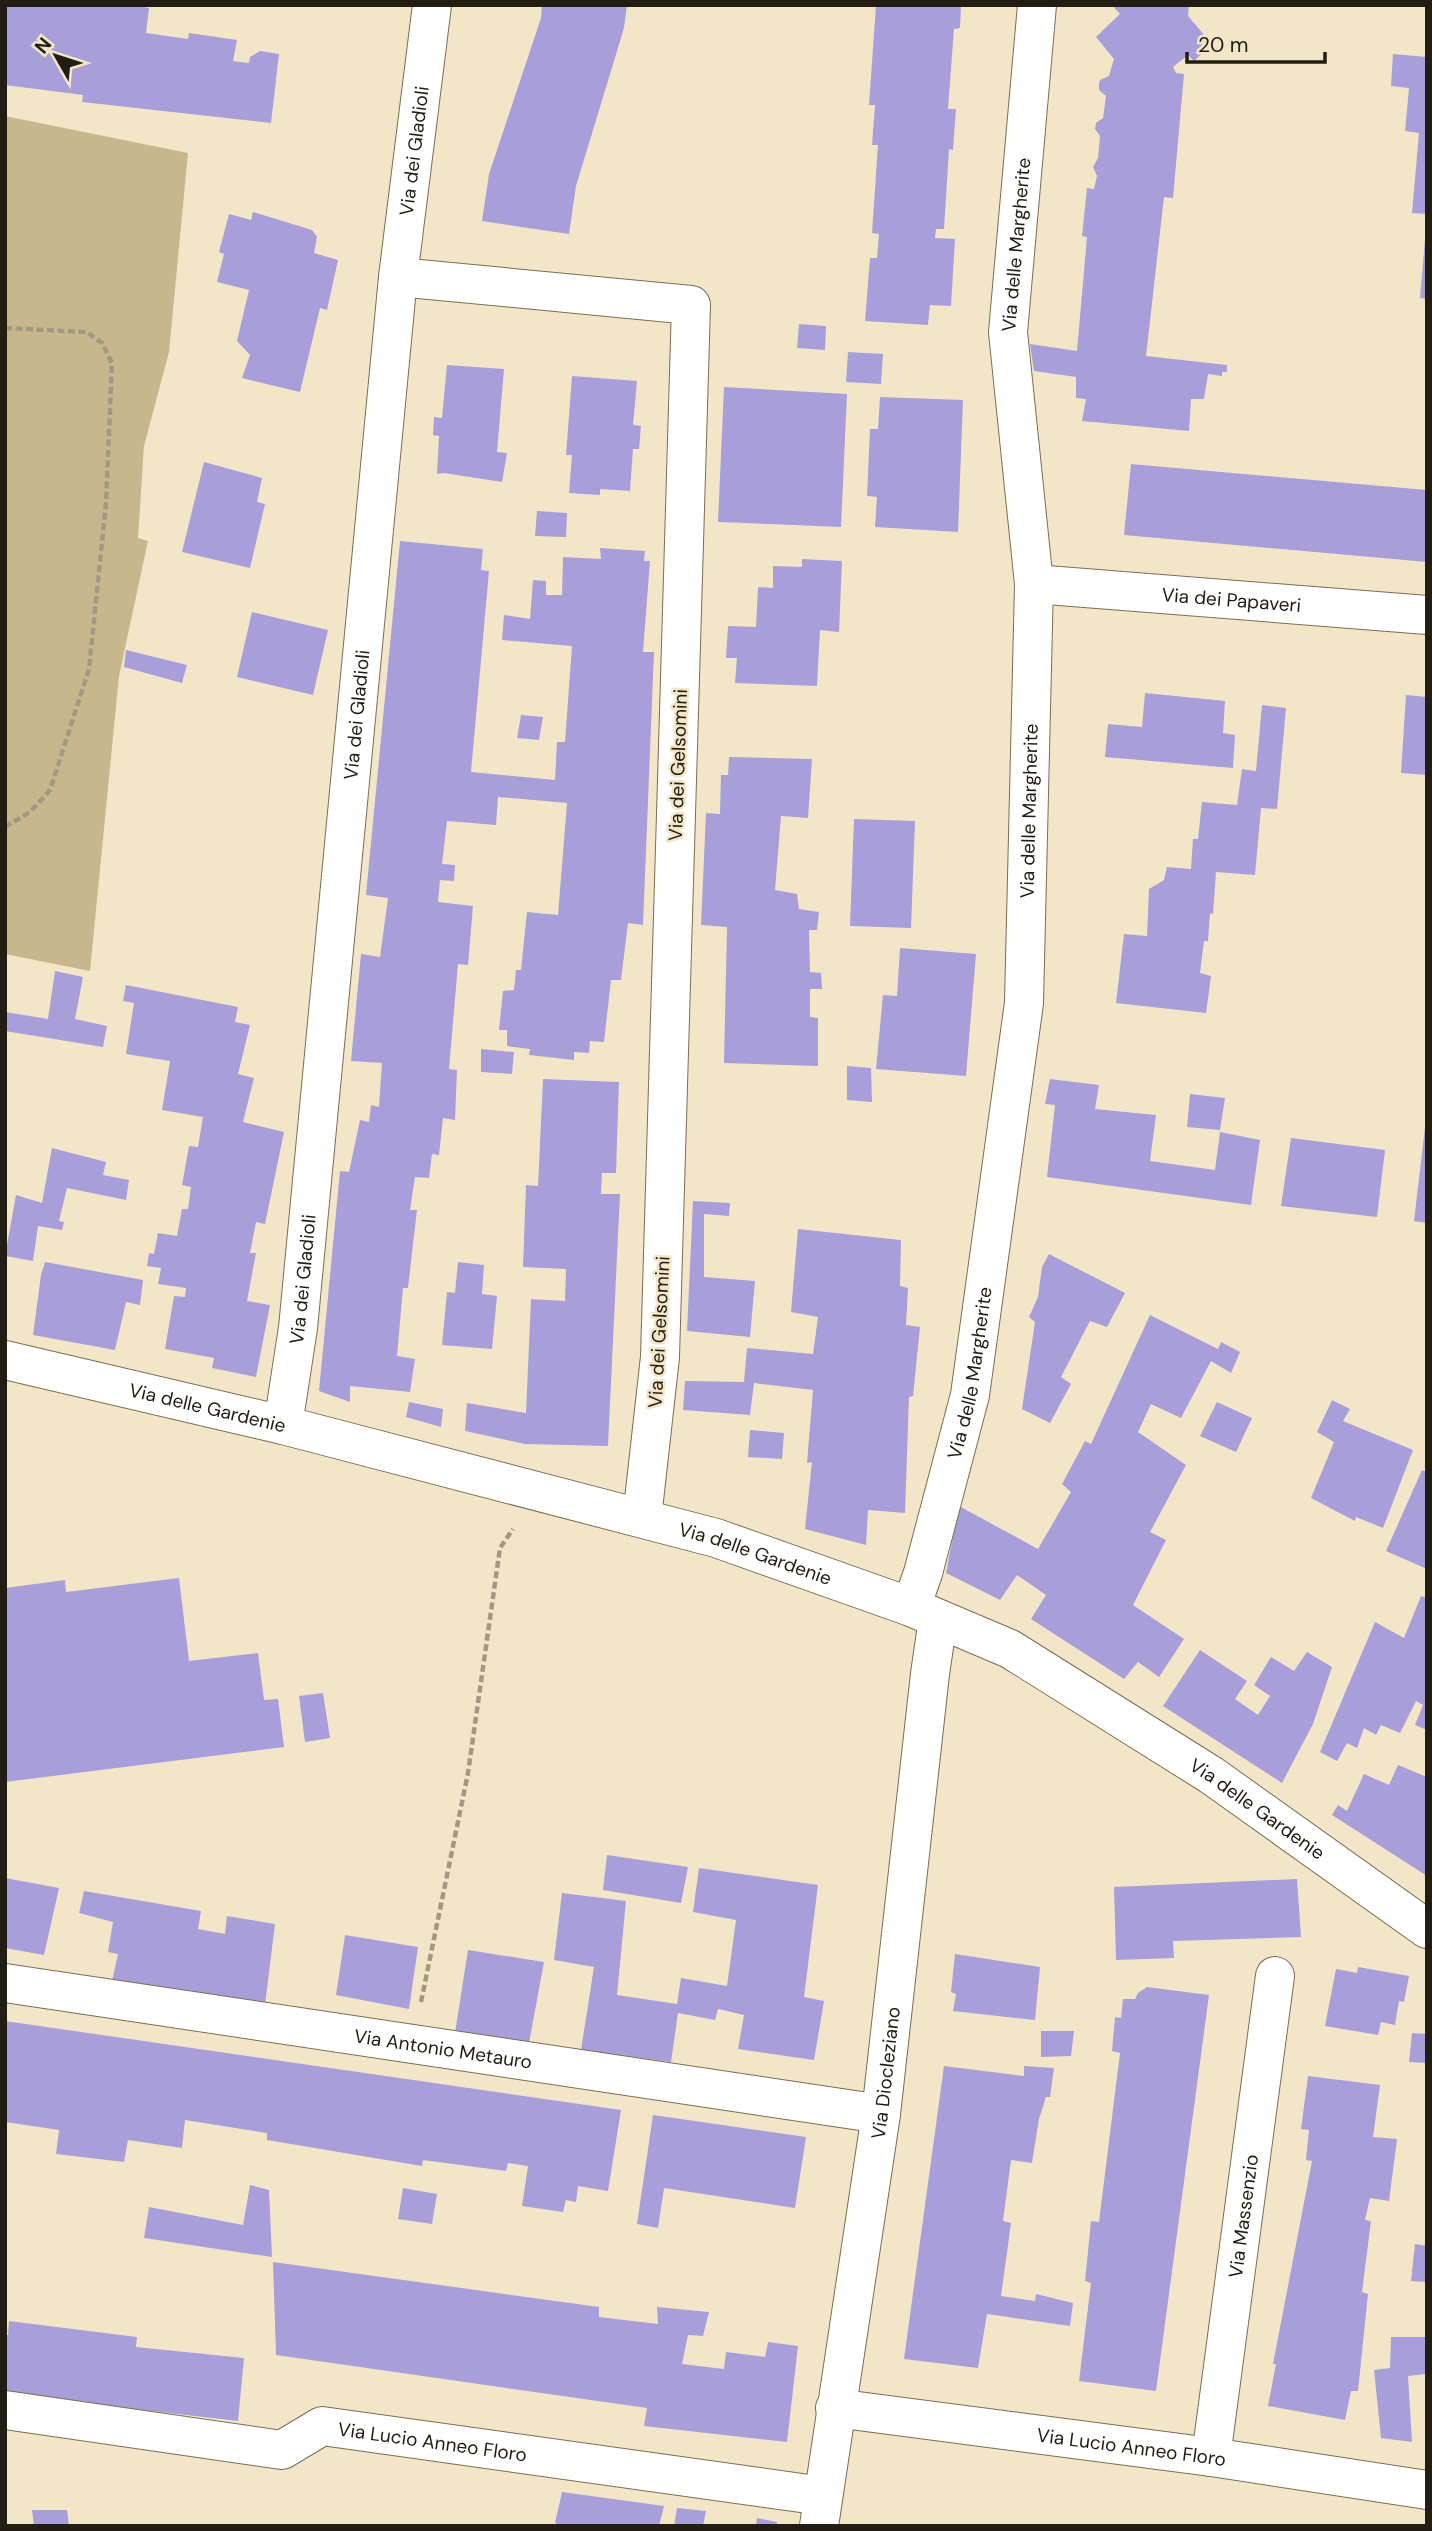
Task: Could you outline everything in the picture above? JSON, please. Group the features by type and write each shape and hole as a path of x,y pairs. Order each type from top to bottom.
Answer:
{"street":[{"name":"Via dei Gladioli","path":"283,1424 299,1314 398,277 432,5"},
{"name":"Via delle Margherite","path":"925,1613 923,1573 970,1395 1024,1003 1034,584 1008,332 1037,5"},
{"name":"Via dei Gelsomini","path":"398,277 691,305 660,1357 642,1518"},
{"name":"Via dei Papaveri","path":"1034,584 1427,615"},
{"name":"Via delle Gardenie","path":"5,1360 283,1424 716,1538 925,1613 1010,1649 1211,1775 1427,1929"},
{"name":"Via Diocleziano","path":"821,2511 881,2113 930,1674 925,1613"},
{"name":"Via Massenzio","path":"1211,2458 1275,1976"},
{"name":"Via Antonio Metauro","path":"5,1983 881,2113"},
{"name":"Via Lucio Anneo Floro","path":"835,2408 1427,2490"},
{"name":"Via Lucio Anneo Floro","path":"5,2410 282,2450 322,2426 821,2511"}],"path":[{"path":"5,328 87,332 102,343 112,363 106,503 89,669 50,790 30,813 5,827"},
{"path":"412,2044 468,1773 500,1548 520,1520 557,1495"}],"shaded area":[{"path":"5,116 188,153 169,352 144,446 138,538 148,541 119,676 90,971 5,954"}],"building":[{"path":"5,5 133,5 149,8 146,33 188,39 189,33 237,40 233,61 249,63 250,57 260,51 279,54 271,123 82,102 83,95 5,85"},
{"path":"542,5 627,5 624,28 576,186 569,234 482,221 489,174 541,18"},
{"path":"876,5 961,5 960,28 954,29 948,109 956,109 953,150 949,149 944,229 936,229 935,238 955,239 951,306 930,305 928,325 865,321 870,258 877,258 879,234 872,233 878,145 872,145 875,105 869,105"},
{"path":"1112,5 1189,5 1188,16 1212,44 1194,61 1188,55 1173,67 1176,73 1184,74 1173,198 1164,197 1146,356 1227,365 1227,372 1222,372 1222,376 1208,374 1204,399 1191,399 1189,431 1082,421 1086,399 1076,398 1076,377 1034,371 1030,344 1077,351 1087,237 1082,236 1087,188 1094,189 1097,176 1093,167 1098,158 1100,136 1095,129 1096,123 1103,118 1106,96 1099,90 1099,84 1100,80 1109,76 1114,59 1096,37 1120,14"},
{"path":"1393,54 1427,57 1427,214 1412,213 1419,133 1405,131 1409,88 1391,86"},
{"path":"253,212 312,230 317,237 314,253 338,260 327,310 320,308 300,392 242,378 250,355 237,341 249,290 217,282 224,254 219,252 229,214 251,220"},
{"path":"1427,239 1427,299 1420,298"},
{"path":"799,324 826,326 825,350 797,348"},
{"path":"848,352 883,354 881,384 846,382"},
{"path":"447,365 504,369 497,452 507,453 502,482 437,474 439,436 433,435 434,417 442,418"},
{"path":"572,376 637,381 633,425 641,426 639,449 633,449 630,491 600,489 600,495 569,493 572,455 566,455"},
{"path":"724,387 847,394 841,527 718,522"},
{"path":"880,397 963,400 958,532 875,527 877,497 867,496 870,429 878,429"},
{"path":"204,462 262,478 257,502 265,504 250,568 182,552"},
{"path":"1131,464 1427,490 1427,562 1124,535"},
{"path":"537,511 567,513 566,537 535,536"},
{"path":"400,541 483,549 481,570 489,571 471,772 555,780 557,742 565,742 572,646 502,640 504,615 530,619 533,580 546,581 546,595 562,595 563,557 601,559 600,548 645,551 644,561 650,561 643,652 654,652 643,925 628,923 621,980 611,980 604,1042 590,1041 589,1053 574,1052 574,1060 529,1055 530,1049 507,1046 507,1030 499,1030 503,991 514,990 516,970 521,970 527,912 558,915 567,803 498,797 496,825 447,821 442,864 455,865 454,881 440,880 438,902 473,906 468,965 458,964 449,1069 457,1070 455,1120 443,1118 439,1155 432,1154 429,1178 415,1177 410,1210 417,1210 408,1288 403,1288 397,1356 415,1359 410,1392 350,1386 350,1402 319,1391 340,1171 349,1172 360,1120 369,1122 371,1105 379,1107 382,1063 351,1061 361,954 380,957 388,898 366,895"},
{"path":"802,559 842,561 839,632 820,630 817,686 735,683 737,658 726,658 728,626 756,627 758,587 773,588 773,566 802,567"},
{"path":"252,612 328,630 313,695 237,677"},
{"path":"126,650 187,665 182,683 124,667"},
{"path":"1145,693 1225,701 1223,733 1235,735 1233,768 1105,757 1108,724 1142,727"},
{"path":"1406,695 1427,697 1427,775 1401,773"},
{"path":"1262,705 1286,708 1277,809 1261,808 1255,875 1216,872 1213,914 1210,913 1208,941 1204,941 1200,973 1211,976 1206,1013 1116,1003 1124,934 1147,936 1149,889 1164,880 1167,867 1191,869 1193,839 1198,839 1202,802 1237,805 1242,769 1256,771"},
{"path":"521,715 543,717 539,740 517,738"},
{"path":"729,757 812,759 808,818 781,816 775,890 797,894 799,909 819,912 817,930 809,930 810,972 821,973 822,989 810,989 810,1017 818,1018 818,1066 724,1063 727,927 701,925 706,813 720,814 721,775 728,775"},
{"path":"854,819 915,821 911,928 850,926"},
{"path":"900,948 976,954 966,1076 876,1069 883,995 897,996"},
{"path":"55,971 83,977 75,1019 107,1026 103,1047 5,1031 5,1012 48,1019"},
{"path":"126,985 238,1007 235,1022 250,1025 238,1074 254,1078 243,1122 284,1132 265,1224 256,1222 250,1253 256,1253 247,1301 270,1305 256,1377 212,1368 214,1358 165,1349 174,1296 185,1297 186,1288 158,1284 161,1268 147,1266 149,1253 154,1254 158,1233 177,1236 182,1209 188,1209 191,1187 182,1185 189,1146 198,1147 203,1117 162,1110 170,1061 126,1054 134,1003 123,1001"},
{"path":"481,1049 514,1052 512,1074 481,1072"},
{"path":"847,1066 871,1068 872,1102 847,1100"},
{"path":"543,1079 619,1082 616,1173 602,1173 601,1194 620,1194 608,1446 525,1444 465,1431 467,1403 526,1413 531,1299 565,1301 566,1269 523,1267 526,1185 538,1186"},
{"path":"1050,1079 1099,1085 1095,1109 1156,1115 1150,1161 1215,1170 1220,1132 1260,1140 1251,1205 1047,1177 1055,1105 1045,1104"},
{"path":"1190,1094 1225,1098 1220,1130 1187,1127"},
{"path":"1427,1127 1427,1223 1414,1221"},
{"path":"1291,1138 1385,1150 1377,1217 1281,1206"},
{"path":"52,1148 106,1162 103,1175 129,1180 126,1200 67,1188 59,1221 64,1222 62,1230 38,1226 33,1261 5,1256 16,1195 42,1203"},
{"path":"693,1201 730,1203 729,1216 704,1214 704,1277 755,1281 750,1337 687,1331"},
{"path":"798,1229 901,1240 900,1286 908,1288 906,1325 920,1327 913,1396 909,1397 905,1513 868,1510 866,1545 805,1529 812,1462 807,1463 813,1390 754,1383 750,1415 683,1410 685,1381 744,1382 747,1348 813,1354 818,1317 791,1312"},
{"path":"1049,1254 1125,1293 1107,1327 1090,1321 1061,1377 1071,1384 1050,1423 1022,1409 1035,1322 1029,1317 1038,1297 1042,1267"},
{"path":"45,1262 143,1280 140,1305 126,1302 115,1350 33,1335"},
{"path":"458,1262 484,1265 482,1294 497,1296 492,1349 442,1345 447,1292 455,1293"},
{"path":"1150,1315 1218,1349 1221,1342 1240,1352 1231,1373 1211,1361 1181,1418 1151,1404 1138,1432 1186,1465 1150,1532 1166,1540 1133,1605 1184,1639 1159,1677 1138,1662 1124,1679 1031,1619 1046,1595 1017,1575 1000,1600 946,1573 959,1506 1038,1549 1071,1492 1062,1484 1085,1441 1091,1444"},
{"path":"1332,1400 1350,1409 1343,1421 1413,1450 1383,1528 1356,1517 1355,1521 1311,1498 1334,1442 1317,1432"},
{"path":"409,1402 443,1409 441,1427 406,1417"},
{"path":"1217,1402 1252,1418 1236,1452 1200,1436"},
{"path":"750,1430 784,1433 782,1459 748,1457"},
{"path":"1422,1470 1427,1472 1427,1569 1386,1551"},
{"path":"179,1578 189,1661 258,1653 264,1700 278,1699 284,1747 5,1782 5,1588 65,1580 66,1592"},
{"path":"1421,1596 1427,1598 1427,1730 1415,1725 1423,1705 1416,1701 1400,1733 1381,1725 1376,1735 1364,1728 1357,1748 1347,1743 1337,1761 1320,1752 1375,1622 1404,1638"},
{"path":"1200,1650 1247,1681 1235,1699 1258,1715 1270,1696 1254,1685 1271,1657 1294,1671 1307,1652 1332,1667 1313,1724 1282,1783 1163,1706"},
{"path":"323,1693 330,1738 305,1742 299,1696"},
{"path":"1398,1765 1427,1777 1427,1876 1332,1815 1338,1805 1347,1811 1364,1774 1389,1785"},
{"path":"607,1855 688,1867 681,1903 603,1890"},
{"path":"699,1868 818,1885 804,1997 824,2001 814,2060 738,2049 744,2015 718,2009 715,2020 678,2013 671,2062 581,2050 594,1967 554,1960 562,1893 626,1901 617,1995 677,2004 681,1978 727,1986 736,1920 693,1912"},
{"path":"5,1878 59,1888 44,1955 5,1948"},
{"path":"1297,1879 1301,1937 1173,1941 1174,1958 1116,1960 1114,1887"},
{"path":"84,1891 201,1911 198,1929 225,1934 227,1916 275,1924 265,2005 112,1981 118,1954 108,1952 113,1922 79,1913"},
{"path":"345,1935 418,1947 409,2009 336,1995"},
{"path":"468,1950 544,1962 529,2043 455,2033"},
{"path":"955,1954 1040,1967 1035,2020 953,2011 956,1994 951,1992"},
{"path":"1358,1967 1409,1976 1404,2002 1399,2001 1395,2025 1381,2022 1378,2035 1325,2026 1336,1969 1357,1973"},
{"path":"1147,1987 1209,1995 1156,2391 1079,2381 1091,2283 1085,2281 1091,2221 1099,2222 1120,2053 1112,2051 1115,2017 1121,2018 1123,1999 1135,1999 1138,1993"},
{"path":"5,2021 621,2110 608,2191 578,2186 576,2202 566,2200 563,2212 522,2206 528,2166 508,2163 506,2171 423,2160 422,2166 267,2140 267,2133 185,2120 182,2148 128,2140 124,2162 56,2154 59,2130 5,2122"},
{"path":"1041,2031 1074,2031 1071,2056 1041,2057"},
{"path":"1412,2033 1427,2034 1427,2063 1409,2062"},
{"path":"944,2066 1024,2076 1024,2066 1054,2068 1050,2097 1046,2097 1039,2119 1032,2163 1011,2160 1003,2221 1011,2223 1001,2296 1035,2301 1036,2294 1073,2303 1070,2326 987,2314 978,2368 904,2359"},
{"path":"1308,2076 1380,2085 1373,2137 1397,2139 1389,2201 1370,2198 1365,2220 1371,2221 1362,2292 1368,2294 1358,2391 1351,2391 1345,2420 1268,2406 1276,2364 1273,2364 1312,2161 1306,2160 1309,2130 1301,2129"},
{"path":"653,2115 806,2137 795,2208 664,2188 658,2228 637,2224"},
{"path":"250,2185 269,2190 272,2257 144,2238 149,2207 243,2225"},
{"path":"403,2188 437,2194 432,2224 398,2219"},
{"path":"1415,2244 1427,2246 1427,2282 1411,2281"},
{"path":"273,2262 599,2307 599,2317 658,2324 657,2307 709,2312 703,2336 688,2335 682,2364 724,2369 726,2352 765,2357 768,2342 798,2346 787,2442 644,2426 647,2408 276,2355"},
{"path":"9,2321 137,2337 136,2347 244,2358 238,2421 5,2394 5,2335 8,2335"},
{"path":"1391,2337 1427,2337 1427,2374 1408,2376 1412,2442 1381,2438 1374,2370 1390,2368"},
{"path":"562,2492 664,2506 659,2526 563,2526 555,2523"},
{"path":"677,2508 706,2511 703,2526 674,2526"},
{"path":"32,2510 67,2510 69,2526 34,2526"},
{"path":"757,2518 777,2522 776,2526 756,2526"}]}
